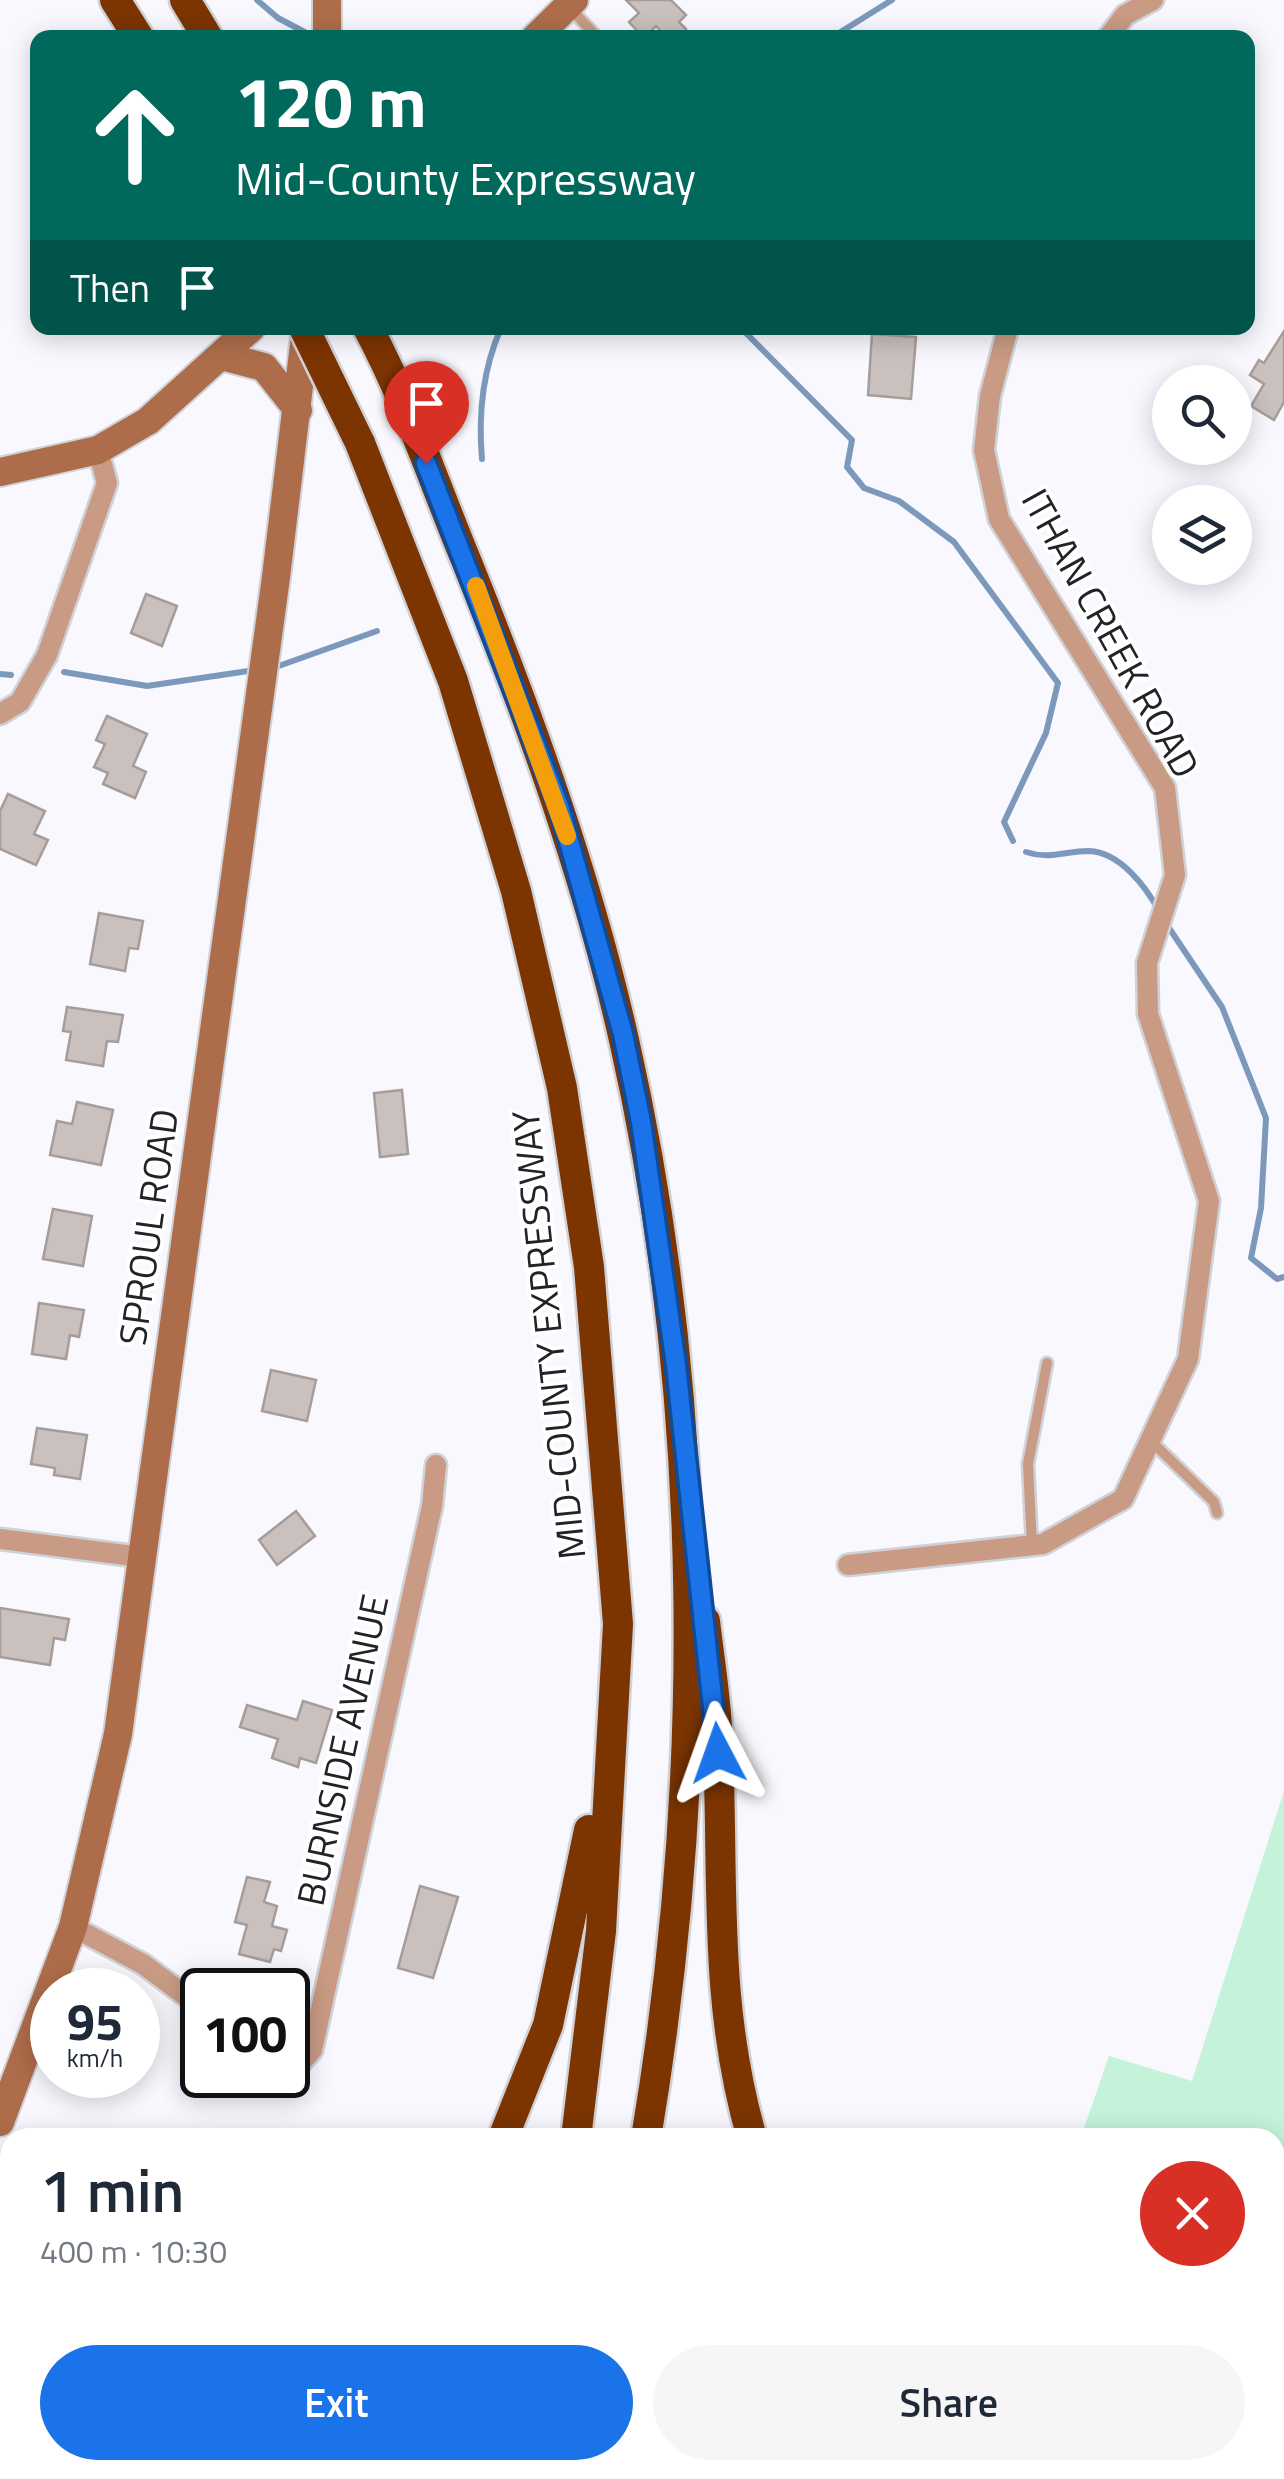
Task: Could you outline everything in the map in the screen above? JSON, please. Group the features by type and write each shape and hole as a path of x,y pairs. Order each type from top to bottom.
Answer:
{"highway":[{"path":"115,0 134,30"},
{"path":"185,0 203,30"},
{"name":"MID-COUNTY EXPRESSWAY","path":"307,335 360,443 453,681 516,891 562,1088 588,1268 618,1624 601,1930 577,2128"},
{"path":"373,337 504,656 559,806 634,1087 676,1365 717,1726 722,1980 734,2076 749,2128"},
{"path":"648,2128 676,1940 687,1783 690,1692 676,1365"},
{"path":"507,2128 537,2060 586,1859 618,1624"}],"main road":[{"path":"544,30 571,3"},
{"path":"0,472 98,450 148,421 244,335"},
{"name":"SPROUL ROAD","path":"0,2122 73,1927 118,1734 298,410 303,335"},
{"path":"221,356 264,368 298,410"}],"street":[{"path":"1114,30 1125,14 1153,0"},
{"name":"ITHAN CREEK ROAD","path":"848,1566 1043,1544 1123,1498 1188,1359 1210,1201 1148,1014 1147,963 1175,875 1165,788 999,520 984,450 990,396 1006,335"},
{"path":"0,714 20,702 47,655 107,482 98,450"},
{"name":"BURNSIDE AVENUE","path":"310,2052 432,1506 436,1465"},
{"path":"0,1539 141,1557"},
{"path":"73,1927 143,1964 180,1992"}],"lane":[{"path":"571,3 592,30"},
{"path":"1032,1544 1028,1464 1048,1363"},
{"path":"1150,1440 1214,1502 1217,1512"}],"green space":[{"path":"1284,1791 1284,2128 1084,2128 1109,2056 1192,2081"}],"building":[{"path":"626,0 671,0 686,15 679,22 686,29 660,30 656,26 652,30 636,30 629,22 639,13"},
{"path":"1284,331 1284,402 1274,420 1252,407 1264,384 1252,376 1252,372 1259,360 1264,363"},
{"path":"872,335 916,337 911,399 868,395"},
{"path":"146,594 177,606 162,646 131,633"},
{"path":"107,716 147,734 133,766 146,772 135,798 103,784 108,773 94,767 105,744 96,740"},
{"path":"8,794 45,811 34,834 48,840 36,865 0,849 0,811"},
{"path":"99,913 143,921 138,949 129,948 125,971 90,964"},
{"path":"67,1007 123,1015 118,1042 107,1041 103,1066 66,1060 71,1032 63,1031"},
{"path":"402,1090 408,1154 380,1157 374,1093"},
{"path":"77,1102 113,1110 101,1165 50,1155 57,1121 72,1124"},
{"path":"53,1209 92,1216 83,1266 43,1259"},
{"path":"39,1303 84,1310 79,1337 70,1335 66,1359 32,1354"},
{"path":"271,1370 316,1380 307,1421 262,1411"},
{"path":"37,1428 87,1435 80,1479 54,1475 55,1468 31,1464"},
{"path":"296,1511 315,1536 277,1565 259,1540"},
{"path":"0,1608 69,1619 65,1640 54,1638 50,1665 0,1657"},
{"path":"303,1701 332,1710 316,1763 300,1758 298,1767 272,1758 278,1739 240,1727 247,1705 297,1720"},
{"path":"247,1877 270,1882 264,1902 277,1906 272,1926 287,1930 281,1951 274,1949 270,1962 239,1954 247,1925 235,1922"},
{"path":"420,1886 458,1897 433,1978 398,1968"}],"waterway":[{"path":"257,0 301,30"},
{"path":"844,30 892,0"},
{"path":"482,459 483,392 499,335"},
{"path":"748,335 852,440 847,467 864,488 899,501 954,542 1058,683 1046,733 1004,822 1013,841"},
{"path":"273,668 377,631"},
{"path":"64,672 147,686 255,670"},
{"path":"0,674 11,675"},
{"path":"1026,852 1050,855 1089,851 1111,857 1139,882 1159,911"},
{"path":"1165,922 1222,1007 1266,1118 1261,1208 1251,1258 1277,1279 1284,1277"}],"slow traffic":[{"path":"476,586 567,836"}],"route":[{"path":"426,463 559,806 623,1034 641,1122 676,1365 718,1753"}]}
